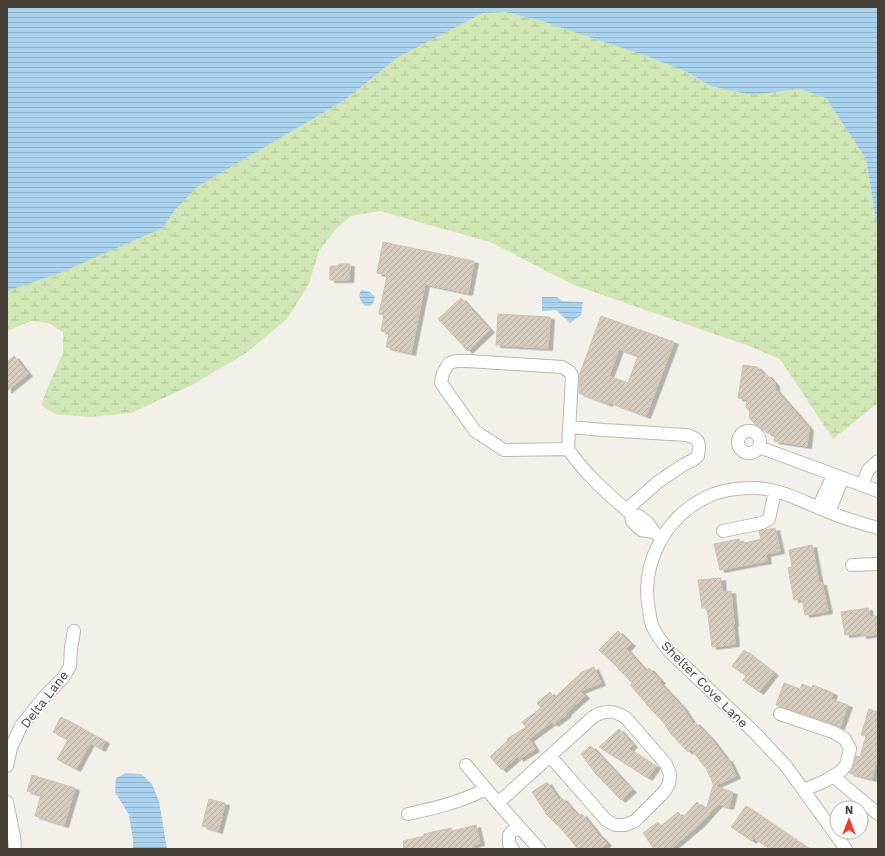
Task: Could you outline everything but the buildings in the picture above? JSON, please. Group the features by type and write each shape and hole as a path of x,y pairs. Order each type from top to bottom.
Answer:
{"street":[{"path":"568,449 504,450 475,431 441,383 442,372 449,363 457,361 562,367 570,372 572,376 568,449 585,471 602,488 629,512 639,516 648,523 658,535"},
{"path":"570,427 687,435 694,437 699,441 700,447 698,456 683,464 658,482 629,512"},
{"path":"759,447 878,492"},
{"path":"862,485 868,470 878,461"},
{"path":"824,510 830,482 838,477"},
{"name":"Shelter Cove Lane","path":"846,849 793,775 780,760 754,732 661,642 652,623 647,602 648,574 658,535 691,506 708,496 721,492 745,488 775,491 856,522 878,528"},
{"path":"723,531 762,523 769,519 775,491"},
{"path":"852,565 878,564"},
{"name":"Delta Lane","path":"7,766 11,748 21,726 45,696 63,678 70,666 74,631"},
{"path":"498,804 550,756 593,717 603,712 618,713 626,718 666,764 670,774 669,784 664,792 635,821 625,825 615,824 606,820 550,756"},
{"path":"780,714 833,732 845,739 850,749 846,765 840,772 804,790"},
{"path":"466,765 498,804 540,849"},
{"path":"833,776 878,814"},
{"path":"408,814 457,802 475,796 486,789"},
{"path":"7,802 16,849"},
{"path":"513,849 509,844 509,835 518,826"}],"green space":[{"path":"505,12 541,21 646,56 685,71 711,86 752,95 800,89 826,98 866,159 878,232 878,403 833,439 780,359 749,346 574,285 490,242 380,211 351,216 335,230 319,251 309,284 287,319 246,353 192,385 131,413 91,417 55,414 41,405 63,353 63,332 48,323 31,321 7,331 7,291 60,273 163,228 175,210 197,187 345,100 397,58 483,13"}],"water":[{"path":"7,7 878,7 878,232 866,159 826,98 800,89 752,95 711,86 685,71 646,56 541,21 505,12 483,13 397,58 345,100 197,187 175,210 163,228 60,273 7,291"},
{"path":"362,290 370,292 375,297 370,306 365,306 360,299 359,294"},
{"path":"542,297 557,297 562,301 583,302 581,315 570,323 556,310 542,311"},
{"path":"126,773 141,774 152,784 159,801 167,849 133,849 129,815 115,792 116,778"}]}
